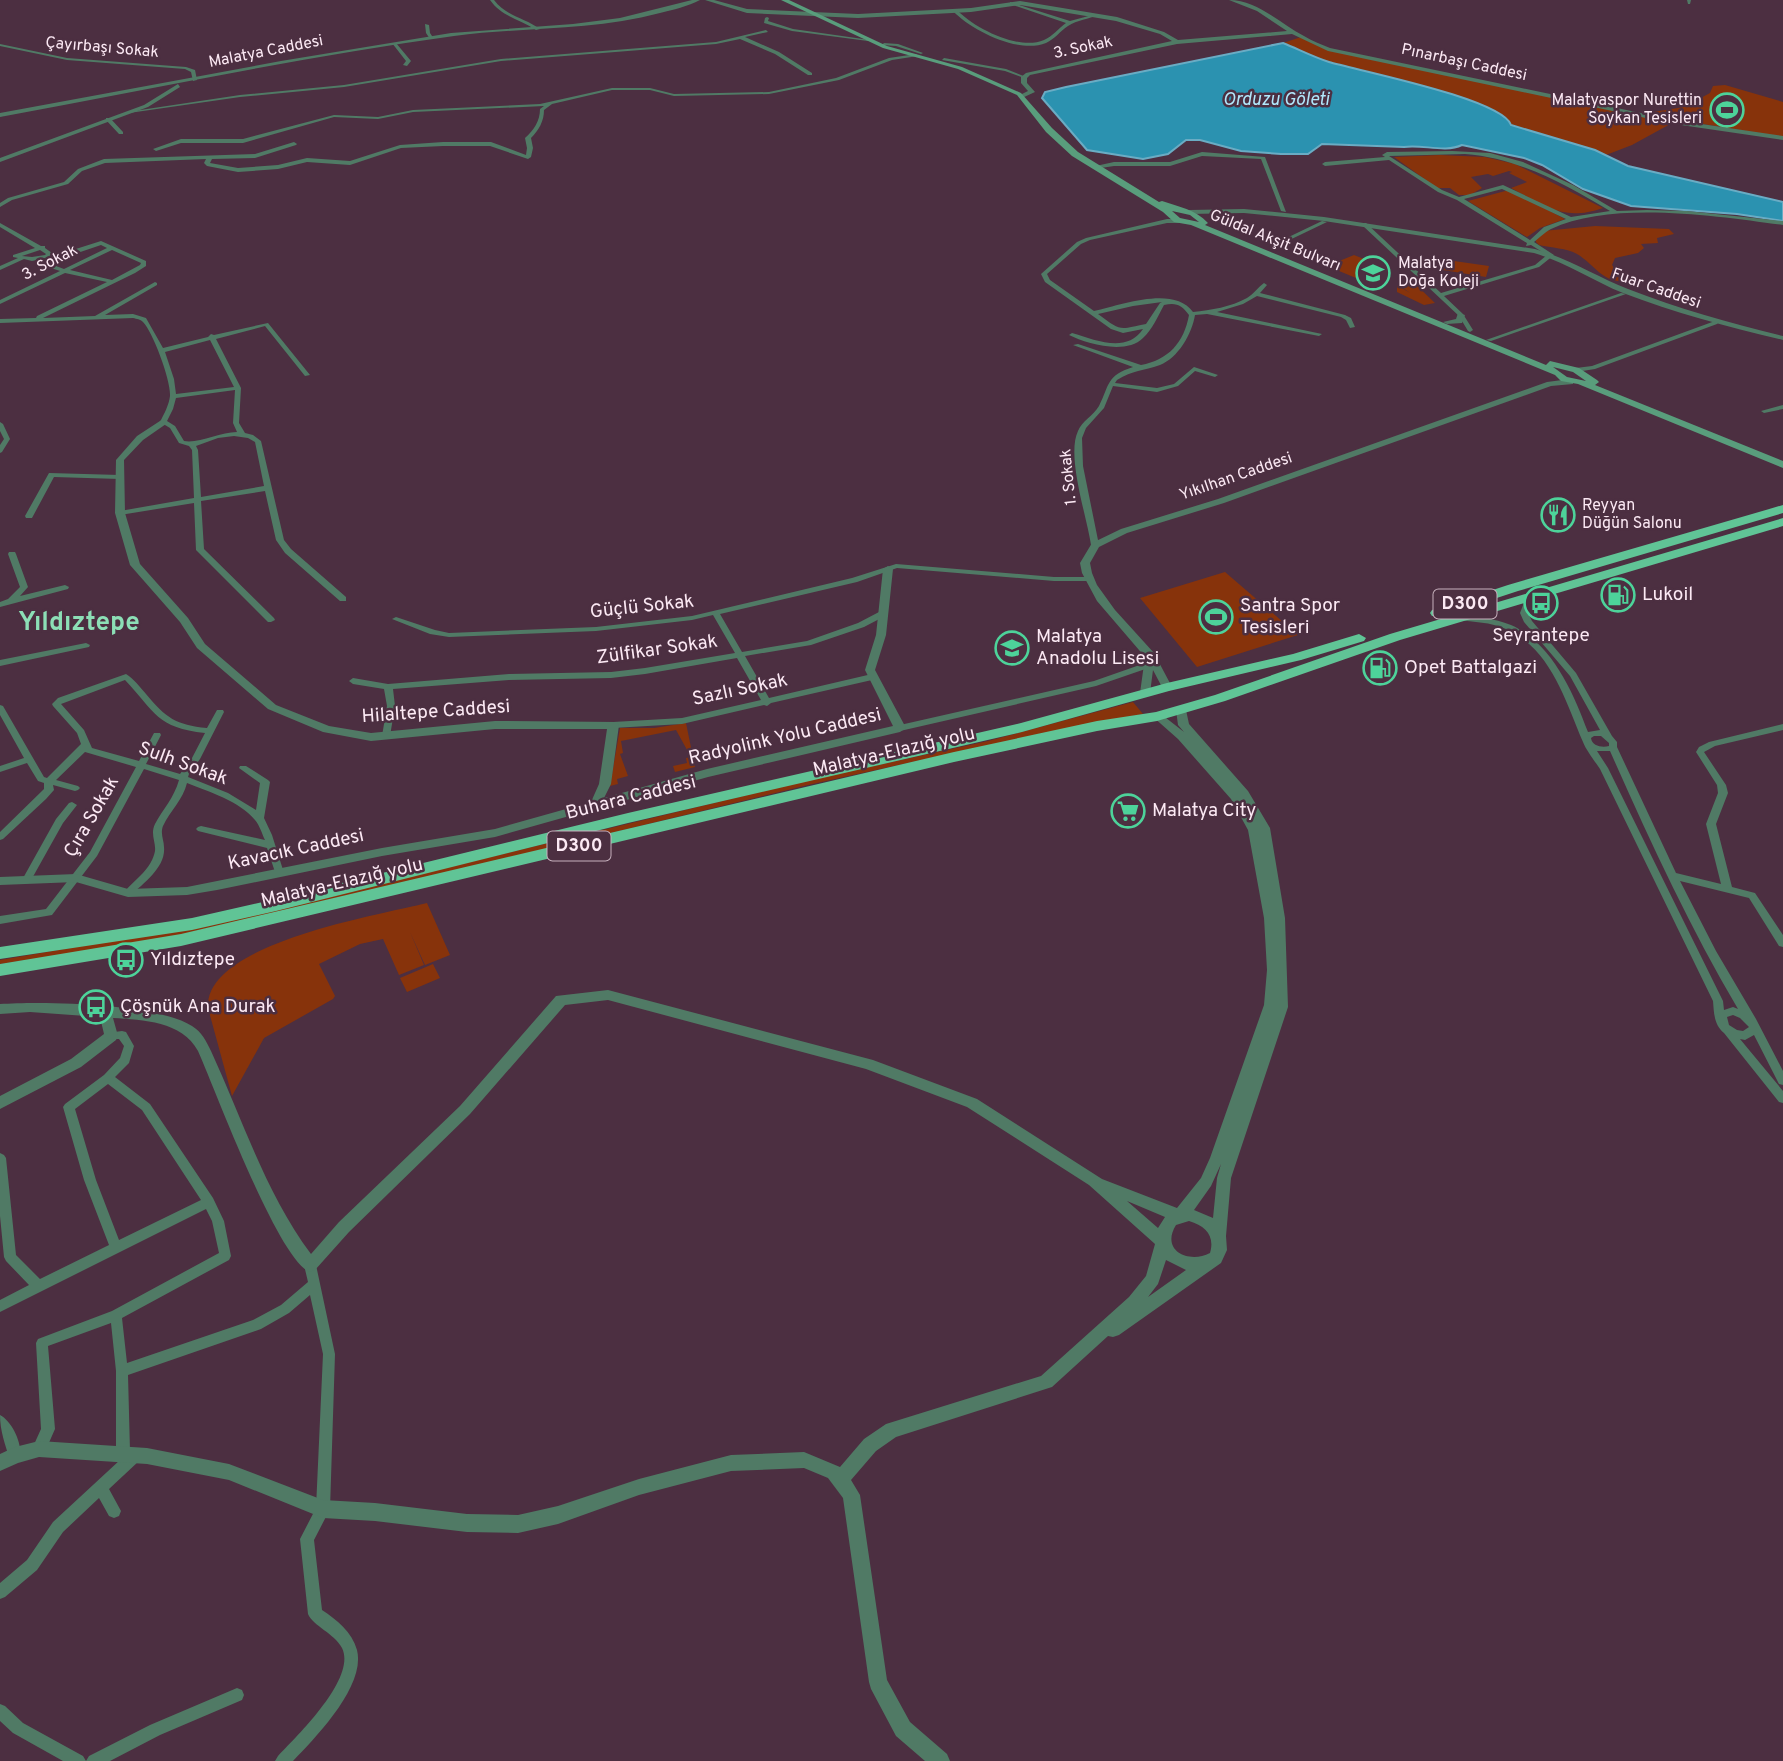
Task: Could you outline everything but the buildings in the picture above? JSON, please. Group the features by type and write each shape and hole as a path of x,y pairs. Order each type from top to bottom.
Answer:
{"highway":[{"name":"D300","path":"1145,693 1296,657 1513,588 1783,509"},
{"name":"Malatya-Elazığ yolu","path":"0,970 194,937 954,757 1181,710 1395,636 1783,522"},
{"path":"1167,687 1181,710"},
{"path":"1145,693 1143,701 1157,716"},
{"name":"Buhara Caddesi","path":"0,953 192,924 1022,727 1145,693"}],"main road":[{"name":"Güldal Akşit Bulvarı","path":"785,0 868,40 960,68 1024,95 1059,140 1171,215 1190,217 1462,326 1561,373 1570,382 1584,379 1783,459"},
{"name":"Güldal Akşit Bulvarı","path":"792,0 884,44 916,55"},
{"name":"Güldal Akşit Bulvarı","path":"1462,326 1561,373 1576,370 1584,379 1783,465"}],"street":[{"path":"492,0 500,11 529,22 538,29 624,20 697,0"},
{"name":"3. Sokak","path":"708,0 729,8 824,15 955,12 1028,4 1096,15 1162,33 1177,42"},
{"name":"Pınarbaşı Caddesi","path":"1232,0 1259,9 1292,32 1332,50 1673,122 1783,138"},
{"path":"1011,4 1070,23"},
{"path":"754,10 785,24"},
{"path":"955,12 1004,41 1026,44 1045,42 1070,23 1096,15"},
{"path":"767,18 766,22 774,26 792,30 868,40"},
{"path":"427,25 432,38"},
{"name":"Malatya Caddesi","path":"0,115 259,66 394,44 492,30 538,29"},
{"path":"129,112 247,95 355,85 500,60 716,43 766,31"},
{"name":"3. Sokak","path":"1024,77 1177,42 1292,32"},
{"path":"742,38 777,53 810,74"},
{"path":"394,44 409,61 405,65"},
{"name":"Çayırbaşı Sokak","path":"0,45 58,58 186,68 192,71 195,80"},
{"path":"156,149 181,141 243,141 334,116 378,118 403,112 550,104 624,88 650,89 674,95 769,93 838,79 891,59 916,55"},
{"path":"944,59 1006,70 1024,77 1024,83 1032,92 1024,95"},
{"path":"0,160 146,106 184,82"},
{"path":"210,157 206,163 209,165 244,170 278,167 307,160 350,163 400,147 491,144 528,157 528,138 535,132 543,114 542,109 550,104"},
{"path":"108,120 121,133"},
{"path":"0,205 10,199 66,183 80,170 104,161 262,155 294,144"},
{"path":"262,155 278,145"},
{"path":"1543,259 1530,241 1458,199 1433,188 1385,155 1469,153 1500,157 1528,166 1615,212"},
{"path":"1097,166 1170,164 1202,154 1263,158 1284,211"},
{"path":"1325,164 1391,158"},
{"path":"1458,199 1503,187 1570,219"},
{"path":"1190,217 1244,211 1366,226 1524,252 1638,295 1783,340"},
{"path":"1524,252 1530,241 1541,231 1570,219 1615,212 1733,217 1783,223"},
{"path":"1190,217 1218,213 1366,226 1442,295 1462,326"},
{"path":"1146,326 1123,331 1113,328 1046,281 1046,270 1088,239 1171,215"},
{"path":"1275,245 1324,222"},
{"path":"0,225 48,250 49,255 40,261"},
{"path":"35,319 133,272 144,262 104,243 40,261"},
{"path":"43,247 16,255 16,258 40,261 65,271 110,281"},
{"name":"3. Sokak","path":"0,302 112,248"},
{"name":"Fuar Caddesi","path":"1524,252 1623,294 1715,323 1783,340"},
{"path":"0,268 21,259"},
{"path":"1442,295 1543,259"},
{"path":"96,317 155,284"},
{"path":"1192,314 1229,307 1256,294 1264,285"},
{"path":"1256,294 1343,316 1350,321 1352,327"},
{"path":"1489,340 1623,294"},
{"path":"1095,313 1156,300 1176,301 1188,307 1192,314 1190,326 1172,357 1163,363 1118,377 1111,384"},
{"path":"1072,335 1116,345 1136,341 1163,304 1176,301"},
{"path":"1208,312 1319,334"},
{"path":"0,321 141,317 148,323 160,351 170,378 173,396 163,422 122,455 120,477 52,475 29,516"},
{"path":"1576,370 1592,368 1715,323"},
{"path":"160,351 266,324 307,375"},
{"path":"211,336 238,388 236,423 242,434"},
{"path":"1076,345 1142,368"},
{"path":"1111,384 1157,390 1176,384 1197,368 1215,375"},
{"path":"1584,379 1592,368"},
{"name":"Yıkılhan Caddesi","path":"1550,384 1561,373"},
{"name":"Yıkılhan Caddesi","path":"1096,545 1124,531 1221,500 1550,384 1570,382"},
{"name":"1. Sokak","path":"1096,545 1081,485 1079,435 1104,404 1111,384"},
{"path":"173,396 238,388"},
{"path":"1764,411 1783,407"},
{"path":"163,422 173,427 181,442 192,445 223,435 242,434 254,438 260,446 268,488 284,545 343,599"},
{"path":"0,424 7,439 0,451"},
{"path":"192,445 198,480 200,550 271,620"},
{"name":"Hilaltepe Caddesi","path":"120,477 120,513 132,558 138,570 184,620 201,646 265,702 281,712 354,736 386,736 478,726 572,723 613,725"},
{"path":"120,513 268,488"},
{"path":"1096,545 1085,564 1088,579 1151,661 1167,687"},
{"path":"11,601 24,587 12,554"},
{"name":"Güçlü Sokak","path":"396,619 433,632 456,635 596,629 692,618 854,580 900,566 1054,579 1088,579"},
{"name":"Radyolink Yolu Caddesi","path":"596,803 707,773 900,729 870,670 881,635 888,569"},
{"path":"0,605 65,587"},
{"path":"1530,597 1524,613 1528,622 1573,675 1613,742 1673,876 1721,973 1783,1081"},
{"path":"716,613 766,703"},
{"name":"Zülfikar Sokak","path":"353,681 388,687 509,677 625,674 808,643 861,625 882,614"},
{"path":"1457,618 1491,621 1507,627 1529,641 1550,664 1571,696 1586,741 1604,768 1718,1001 1722,1023 1783,1099"},
{"path":"0,663 86,645"},
{"path":"1145,693 1151,661"},
{"path":"900,729 1096,683 1151,661"},
{"path":"48,782 86,745 81,732 56,704 61,699 126,677 160,717 179,728 209,731"},
{"name":"Sazlı Sokak","path":"613,725 668,723 872,677"},
{"path":"386,736 391,706 388,687"},
{"path":"0,708 3,720 41,779 75,788"},
{"path":"1073,1358 1209,1263 1220,1251 1224,1178 1281,1007 1279,918 1264,828 1244,794 1184,725 1181,710"},
{"path":"128,893 157,861 160,849 158,827 180,793 185,773 196,759 220,712"},
{"path":"840,1480 870,1445 892,1430 1046,1382 1133,1302 1153,1279 1166,1226 1180,1216 1206,1182 1217,1158 1271,1005 1273,970 1270,918 1254,830 1235,797 1182,736 1157,716"},
{"path":"596,803 605,784 613,725"},
{"path":"1727,887 1711,824 1723,793 1721,785 1700,752 1712,744 1783,727"},
{"path":"1586,741 1588,735 1595,733 1608,736"},
{"name":"Çıra Sokak","path":"0,920 49,912 94,854 157,735"},
{"path":"1586,741 1598,749 1613,747"},
{"name":"Sulh Sokak","path":"86,745 88,750 184,779 236,803 259,818"},
{"path":"0,768 29,759"},
{"path":"243,768 265,782 259,818 279,873"},
{"path":"0,837 43,797 49,789 48,782"},
{"name":"Kavacık Caddesi","path":"0,881 46,877 76,878 128,893 187,891 403,848 495,833 596,803"},
{"path":"27,880 59,821 72,806"},
{"path":"201,829 270,845"},
{"path":"495,833 502,849"},
{"path":"1673,876 1752,895 1783,943"},
{"path":"310,1265 344,1227 465,1110 561,1000 608,995 868,1064 972,1102 1094,1181 1163,1242 1173,1258 1181,1264 1201,1266 1209,1263"},
{"path":"0,1009 30,1007 142,1014 169,1022 196,1037 251,1164 297,1248 310,1265 328,1354 323,1509 307,1539 311,1599 315,1614 336,1628 351,1651 350,1671 312,1731 284,1761"},
{"path":"1722,1023 1728,1011 1739,1012 1749,1018"},
{"path":"106,1012 111,1036"},
{"path":"1722,1023 1740,1036 1749,1035 1754,1030"},
{"path":"0,1103 76,1063 111,1036 122,1035 129,1046 125,1060 108,1078 69,1107 90,1180 116,1248"},
{"path":"39,1449 48,1429 42,1343 116,1315 225,1256 218,1221 209,1202 146,1107 108,1078"},
{"path":"0,1158 10,1256 38,1286"},
{"path":"1094,1181 1180,1216 1199,1217 1207,1221 1219,1235"},
{"path":"0,1306 209,1202"},
{"path":"122,1371 257,1325 285,1309 314,1284"},
{"path":"0,1592 32,1565 58,1527 129,1455 116,1315"},
{"path":"0,1420 11,1438 7,1459 39,1449 129,1455 229,1472 323,1509 467,1523 518,1524 558,1515 639,1487 731,1464 804,1460 834,1472 850,1495 878,1682 903,1729 940,1761"},
{"path":"100,1487 114,1511"},
{"path":"94,1761 155,1730 237,1695"},
{"path":"0,1711 18,1728 78,1761"}],"shaded area":[{"path":"1301,37 1328,49 1674,122 1632,145 1606,155 1511,125 1502,115 1483,105 1398,79 1329,62 1283,43"},
{"name":"Malatyaspor Nurettin Soykan Tesisleri","path":"1725,85 1783,102 1783,137 1641,114 1684,107 1710,93 1713,86"},
{"path":"1394,157 1485,157 1515,164 1603,208 1577,213 1555,210 1511,188 1527,182 1509,171 1493,176 1488,174 1471,177 1482,188 1470,195 1459,195 1450,188 1437,188"},
{"path":"1509,190 1565,219 1540,228 1527,237 1468,201"},
{"path":"1595,226 1669,229 1674,234 1657,238 1658,243 1641,244 1644,248 1638,253 1615,258 1612,265 1624,281 1604,276 1573,252 1539,245 1536,242 1536,238 1543,231"},
{"path":"1354,255 1386,268 1356,278 1327,266"},
{"path":"1447,260 1489,266 1486,277 1443,270"},
{"path":"1411,280 1435,303 1424,305 1397,292 1397,285 1410,293 1399,285"},
{"name":"Santra Spor Tesisleri","path":"1225,572 1298,635 1197,667 1140,598"},
{"path":"1133,702 1143,714 808,785 307,907 147,942 0,964 0,960 217,923 805,781 988,741"},
{"path":"686,723 695,767 675,772 673,766 687,763 686,758 691,757 676,730 621,741 623,753 620,754 628,776 617,779 618,784 610,786 620,728 654,728"},
{"path":"427,903 450,955 425,965 410,932 424,965 399,975 383,939 360,944 319,964 335,996 264,1038 232,1096 208,1008 214,985 234,966 263,949 336,924"},
{"path":"433,964 440,978 407,992 400,978"}],"water":[{"name":"Orduzu Göleti","path":"1283,43 1329,62 1458,96 1502,115 1511,125 1595,150 1628,166 1783,202 1783,221 1737,214 1631,206 1583,189 1542,165 1524,158 1462,145 1441,148 1322,144 1308,154 1281,154 1241,151 1200,140 1186,140 1168,154 1143,159 1087,150 1042,98 1045,92 1066,87"}],"place":[{"name":"Malatyaspor Nurettin Soykan Tesisleri","path":"1727,110"},
{"name":"Malatya Doğa Koleji","path":"1373,273"},
{"name":"Reyyan Düğün Salonu","path":"1558,515"},
{"name":"Lukoil","path":"1618,595"},
{"name":"Seyrantepe","path":"1541,603"},
{"name":"Santra Spor Tesisleri","path":"1216,617"},
{"name":"Malatya Anadolu Lisesi","path":"1012,648"},
{"name":"Opet Battalgazi","path":"1380,668"},
{"name":"Malatya City","path":"1128,811"},
{"name":"Yıldıztepe","path":"126,960"},
{"name":"Çöşnük Ana Durak","path":"96,1007"}],"district":[{"name":"Yıldıztepe","path":"79,623"}]}
